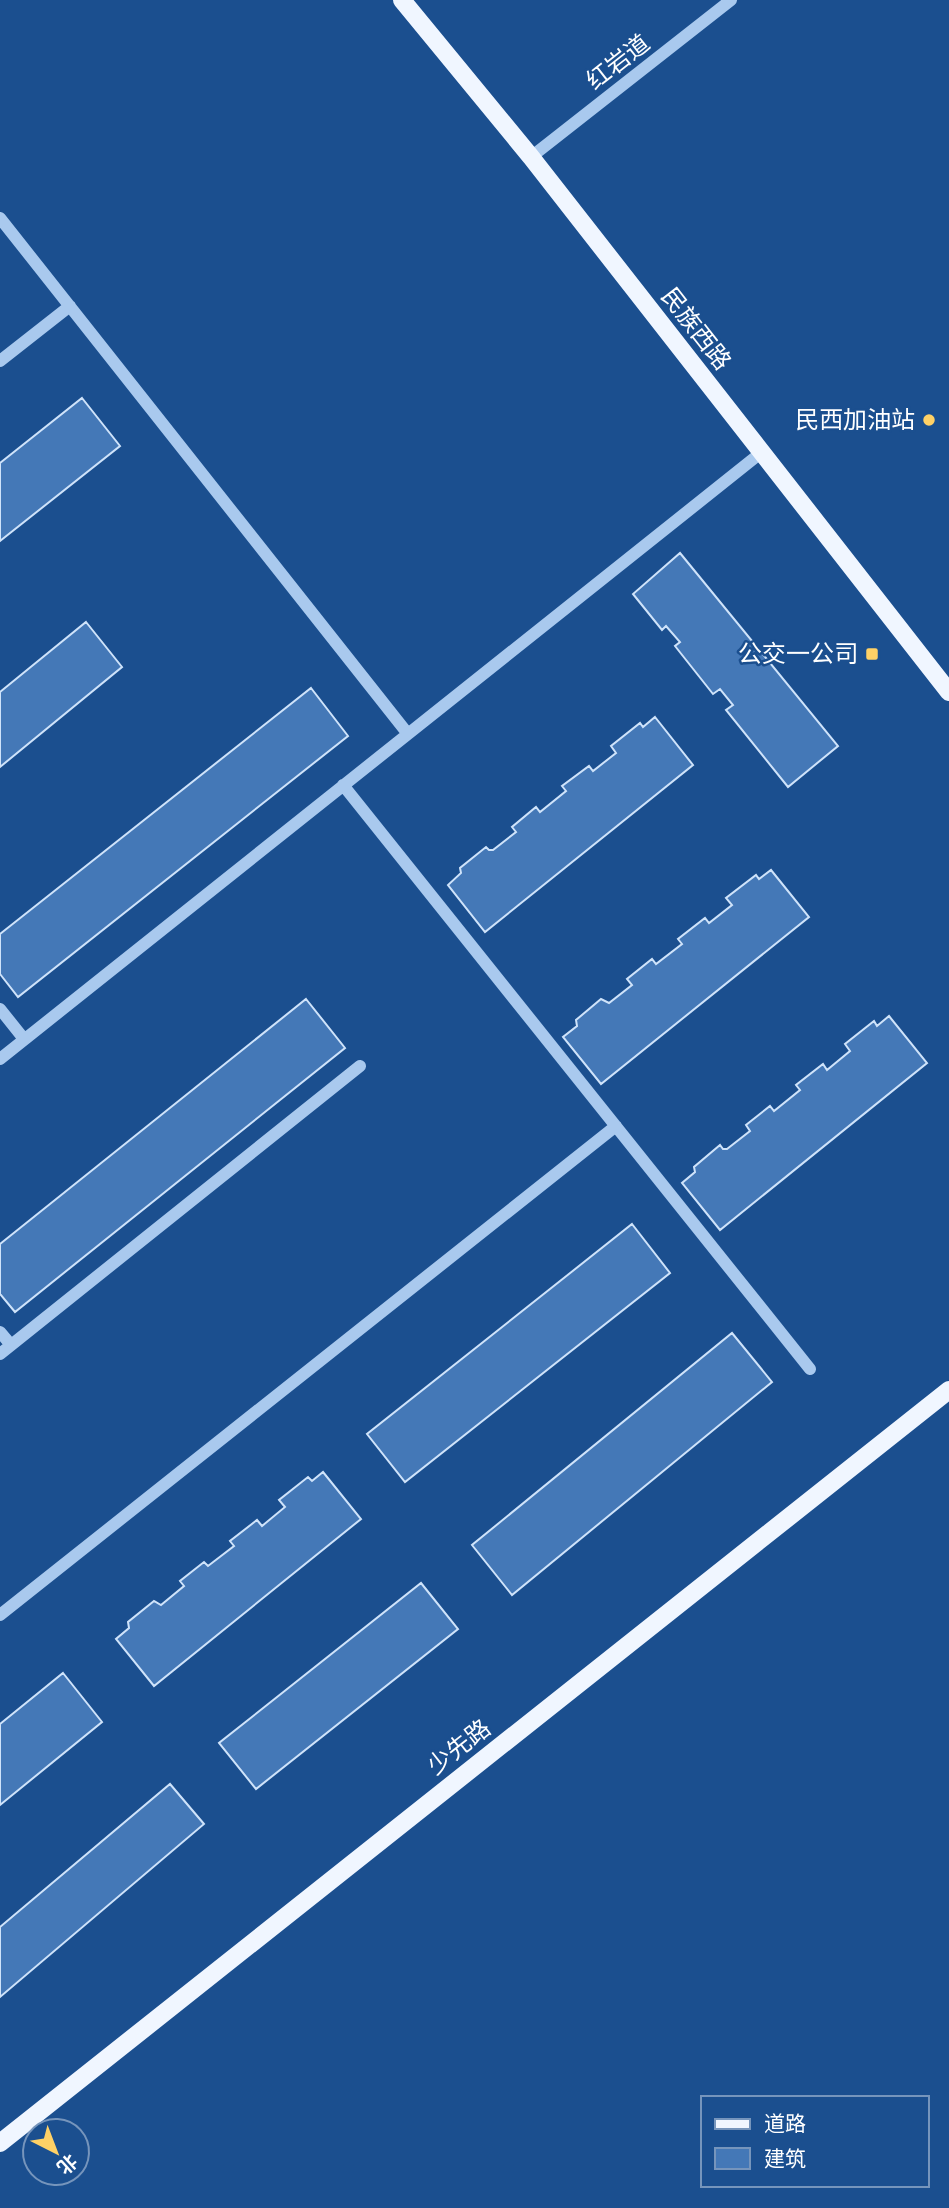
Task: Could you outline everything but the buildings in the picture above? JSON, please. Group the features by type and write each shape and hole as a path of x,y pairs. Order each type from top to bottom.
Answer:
{"main road":[{"name":"民族西路","path":"401,0 531,158 949,692"},
{"name":"少先路","path":"0,2143 949,1390"}],"street":[{"name":"红岩道","path":"531,158 731,0"},
{"path":"0,218 408,734"},
{"path":"0,361 70,306"},
{"path":"0,1059 762,452"},
{"path":"343,785 810,1369"},
{"path":"0,1009 24,1039"},
{"path":"0,1354 360,1066"},
{"path":"0,1615 616,1126"},
{"path":"0,1332 11,1345"}],"place":[{"name":"民西加油站","path":"929,420"},
{"name":"公交一公司","path":"872,654"}]}
